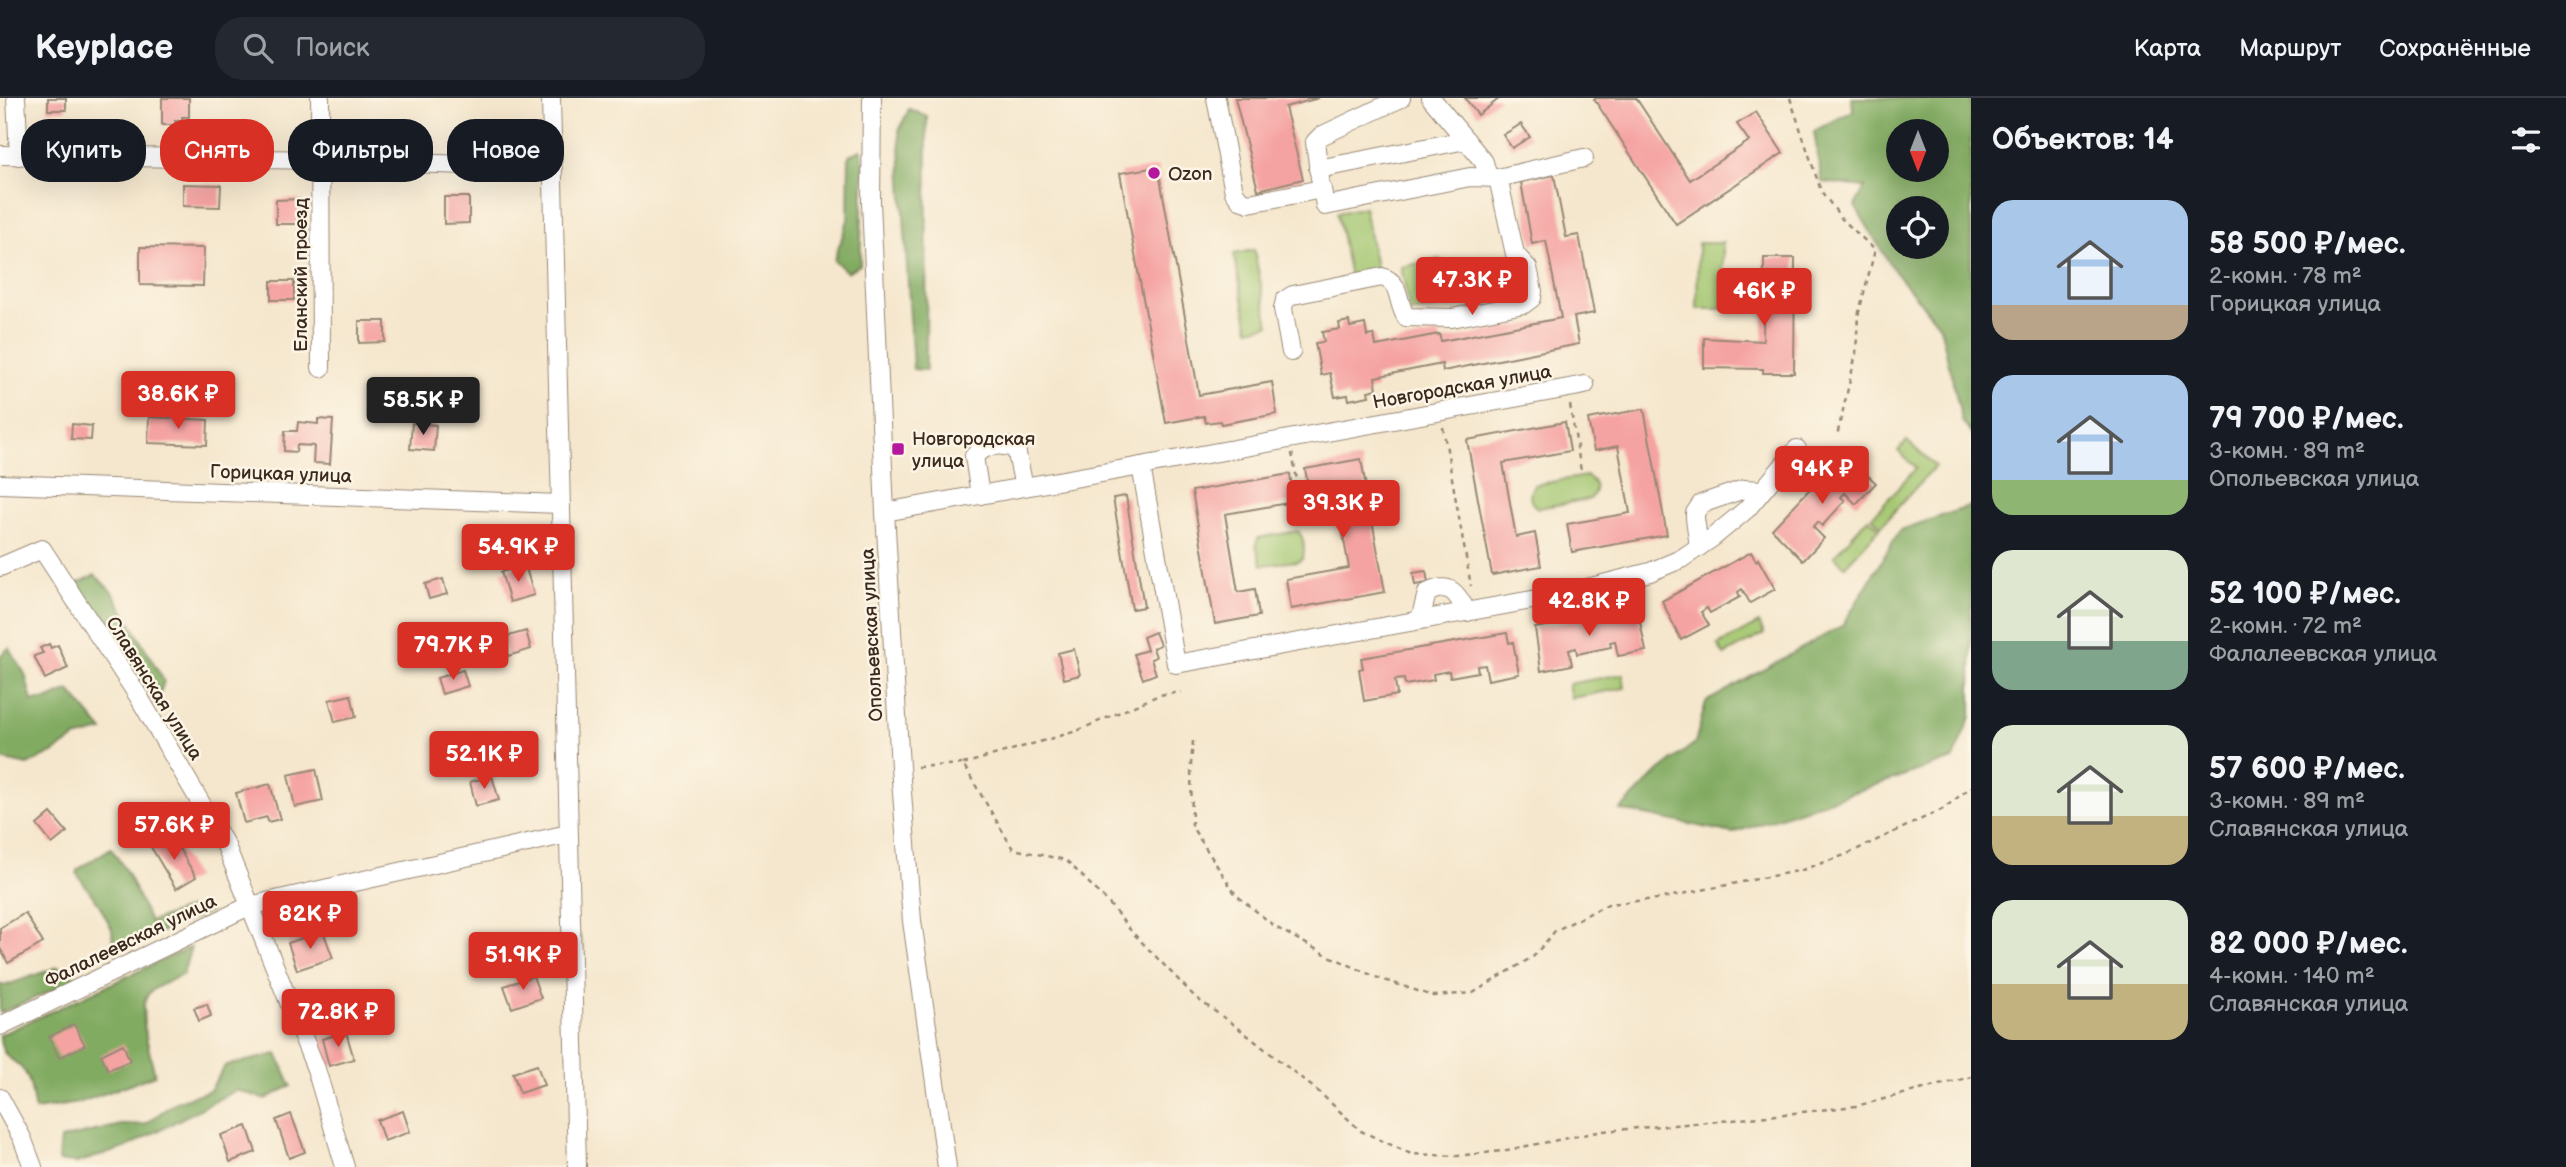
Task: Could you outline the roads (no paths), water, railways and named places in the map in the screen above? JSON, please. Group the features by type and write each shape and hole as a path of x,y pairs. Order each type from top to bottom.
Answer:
{"street":[{"path":"16,98 19,156"},
{"name":"Еланский проезд","path":"320,98 320,119"},
{"path":"551,98 551,119"},
{"name":"Опольевская улица","path":"872,98 872,202 885,512 900,767 912,920 947,1167"},
{"path":"1216,98 1234,192 1240,200 1249,203 1322,189"},
{"path":"1401,98 1321,136 1315,142 1325,206 1584,158"},
{"path":"1292,352 1283,309 1285,300 1293,295 1382,277 1397,286 1401,310 1406,317 1413,319 1425,316 1452,318 1524,304 1532,298 1528,268 1515,254 1493,177 1484,162 1431,98"},
{"path":"1318,169 1465,140"},
{"path":"0,155 288,160"},
{"name":"Еланский проезд","path":"320,182 321,368"},
{"path":"551,182 577,1167"},
{"name":"Новгородская улица","path":"885,512 1585,385"},
{"path":"980,495 974,456 981,449 994,446 1005,445 1016,449 1024,487"},
{"path":"1140,466 1176,664 1560,595 1619,581 1671,564 1699,547 1747,509 1797,449"},
{"name":"Горицкая улица","path":"0,484 559,504"},
{"path":"1699,547 1695,513 1702,504 1744,489 1762,490"},
{"name":"Славянская улица","path":"0,567 42,549 182,769 226,846 316,1069 345,1167"},
{"path":"1420,620 1427,593 1439,589 1452,589 1471,611"},
{"name":"Фалалеевская улица","path":"0,1026 249,906 568,834"},
{"path":"0,1098 22,1138 33,1167"}],"place":[{"name":"Ozon","path":"1154,173"},
{"name":"Новгородская улица","path":"898,449"}]}
